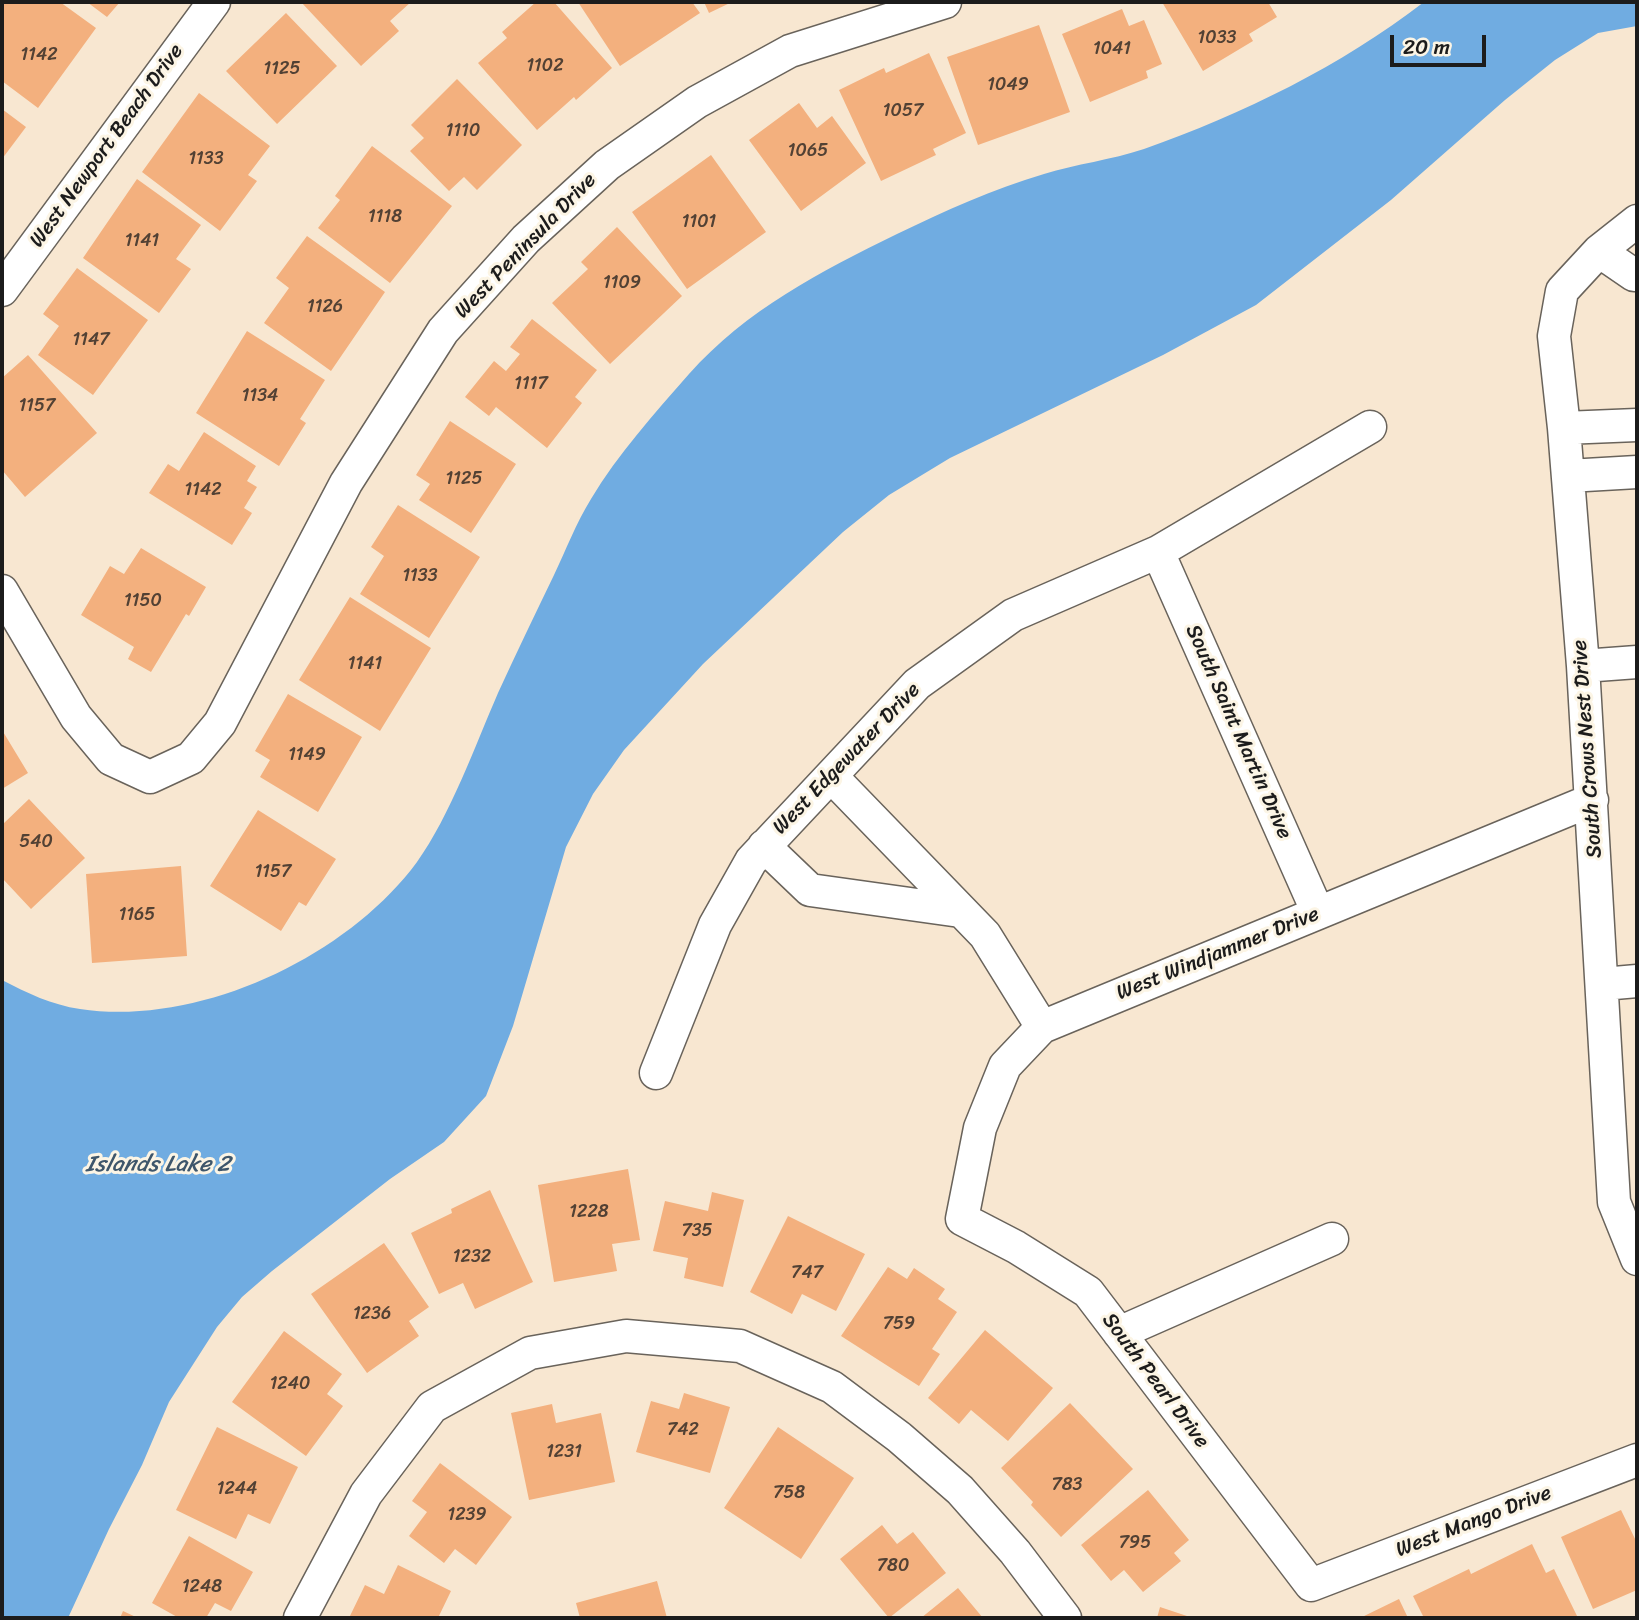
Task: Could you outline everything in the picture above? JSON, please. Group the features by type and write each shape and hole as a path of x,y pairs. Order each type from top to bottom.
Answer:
{"street":[{"name":"West Newport Beach Drive","path":"2,290 214,2"},
{"name":"West Peninsula Drive","path":"2,591 76,717 111,759 150,777 191,758 220,723 346,483 443,331 526,239 607,165 697,102 790,51 945,2"},
{"name":"South Crows Nest Drive","path":"1637,221 1599,251 1562,290 1554,336 1583,666 1603,984 1625,1200 1637,1259"},
{"path":"1599,251 1637,275"},
{"path":"1564,428 1637,425"},
{"name":"West Edgewater Drive","path":"656,1073 715,925 751,861 917,684 1013,615 1158,552 1370,427"},
{"path":"1568,476 1637,472"},
{"name":"South Saint Martin Drive","path":"1158,552 1318,913"},
{"path":"1583,666 1637,662"},
{"path":"831,776 985,935 1042,1027"},
{"name":"West Windjammer Drive","path":"962,1219 980,1128 1005,1066 1042,1027 1592,800"},
{"path":"764,846 810,890 960,911"},
{"path":"1603,984 1637,981"},
{"name":"South Pearl Drive","path":"962,1219 1016,1247 1088,1292 1311,1585"},
{"path":"1119,1333 1332,1239"},
{"path":"300,1618 366,1494 432,1406 530,1353 625,1336 740,1346 832,1387 899,1437 960,1490 1015,1552 1065,1618"},
{"name":"West Mango Drive","path":"1311,1585 1637,1460"}],"water":[{"name":"Islands Lake 2","path":"1424,2 1637,2 1637,26 1598,33 1555,60 1391,200 1256,305 1163,355 950,458 889,495 843,532 703,664 624,750 593,794 566,847 513,1026 486,1096 444,1142 390,1179 272,1271 242,1297 217,1327 169,1402 142,1465 68,1618 2,1618 2,980 30,994 80,1009 126,1012 173,1007 220,995 267,978 311,955 352,928 387,896 429,844 461,780 498,693 576,527 602,482 637,435 689,374 735,330 813,278 951,209 1006,186 1044,174 1144,149 1254,104 1359,47"}],"building":[{"path":"2,2 60,2 96,28 38,108 2,81"},
{"path":"87,2 120,2 107,17"},
{"path":"301,2 411,2 390,21 399,31 361,66"},
{"path":"536,2 554,2 612,68 537,130 478,63 507,38 502,32"},
{"path":"578,2 692,2 700,13 620,66"},
{"path":"704,2 732,2 709,13"},
{"path":"1162,2 1268,2 1277,17 1249,34 1253,41 1203,71"},
{"path":"1122,9 1129,26 1144,20 1162,64 1146,71 1148,78 1090,102 1062,34"},
{"path":"286,13 337,66 277,124 226,71"},
{"path":"1039,25 1070,112 978,145 947,57"},
{"path":"929,53 966,133 933,149 936,155 881,181 839,90 884,68 886,73"},
{"path":"457,79 522,145 477,190 464,177 449,191 410,151 424,138 411,125"},
{"path":"199,93 270,146 248,175 257,181 220,231 142,172"},
{"path":"799,103 817,128 832,116 866,163 801,211 749,140"},
{"path":"2,109 26,127 2,159"},
{"path":"372,146 452,206 390,283 318,228 340,200 335,196"},
{"path":"711,155 766,232 687,289 632,212"},
{"path":"137,179 201,225 176,259 191,269 159,313 83,258"},
{"path":"617,227 682,296 610,364 552,303 588,269 581,262"},
{"path":"307,236 385,292 331,371 264,323 289,288 276,278"},
{"path":"77,268 148,320 93,395 38,355 59,326 43,314"},
{"path":"532,319 597,370 575,397 582,403 547,448 496,407 489,416 465,397 494,361 506,371 520,354 510,347"},
{"path":"247,331 325,380 300,419 306,423 279,466 196,413"},
{"path":"28,355 97,433 25,497 2,470 2,378"},
{"path":"450,421 516,464 471,533 419,500 430,484 416,475"},
{"path":"204,432 256,466 247,481 257,487 244,508 252,513 232,545 149,493 168,464 179,471"},
{"path":"398,505 480,557 429,638 360,594 384,556 371,547"},
{"path":"141,548 206,587 189,616 186,614 151,672 128,659 134,647 81,615 110,566 124,574"},
{"path":"350,597 431,648 380,731 299,680"},
{"path":"288,694 362,737 318,812 260,777 270,760 255,751"},
{"path":"2,730 28,773 2,789"},
{"path":"29,799 85,858 31,909 2,878 2,825"},
{"path":"258,810 336,859 306,906 299,902 281,931 210,886"},
{"path":"181,866 187,956 92,963 86,874"},
{"path":"628,1169 640,1240 612,1244 617,1271 554,1282 538,1185"},
{"path":"490,1190 533,1282 475,1309 463,1283 439,1294 411,1233"},
{"path":"712,1192 744,1200 723,1287 684,1278 688,1258 653,1251 665,1201 708,1211"},
{"path":"788,1216 865,1254 836,1311 802,1294 792,1314 750,1292"},
{"path":"384,1243 429,1307 409,1321 419,1336 367,1373 311,1294"},
{"path":"888,1267 907,1279 914,1268 945,1289 938,1299 957,1312 932,1349 940,1354 919,1386 841,1336"},
{"path":"985,1330 1053,1388 1008,1441 971,1410 959,1424 928,1398"},
{"path":"284,1331 342,1374 327,1394 343,1406 306,1456 232,1402"},
{"path":"684,1393 730,1407 710,1473 636,1452 651,1401 679,1409"},
{"path":"1070,1403 1133,1469 1061,1537 1001,1468"},
{"path":"552,1404 556,1423 601,1413 615,1482 529,1500 511,1413"},
{"path":"217,1427 298,1467 270,1524 248,1514 236,1539 176,1510"},
{"path":"778,1427 854,1478 801,1559 724,1508"},
{"path":"440,1463 512,1517 476,1565 455,1549 444,1563 409,1536 427,1512 412,1501"},
{"path":"1148,1490 1189,1540 1174,1553 1181,1561 1143,1592 1124,1570 1111,1581 1081,1545"},
{"path":"1621,1510 1637,1543 1637,1590 1593,1609 1561,1537"},
{"path":"882,1525 897,1544 913,1532 946,1573 889,1618 840,1559"},
{"path":"189,1536 253,1572 231,1611 215,1603 206,1618 179,1618 152,1603"},
{"path":"1532,1544 1546,1573 1554,1569 1578,1618 1424,1618 1413,1596 1469,1569 1471,1574"},
{"path":"398,1565 451,1591 438,1618 349,1618 365,1585 384,1594"},
{"path":"657,1581 667,1618 580,1618 576,1603"},
{"path":"958,1588 983,1618 921,1618"},
{"path":"1399,1599 1408,1618 1360,1618"},
{"path":"1160,1607 1193,1618 1157,1618"},
{"path":"123,1611 138,1618 120,1618"}]}
